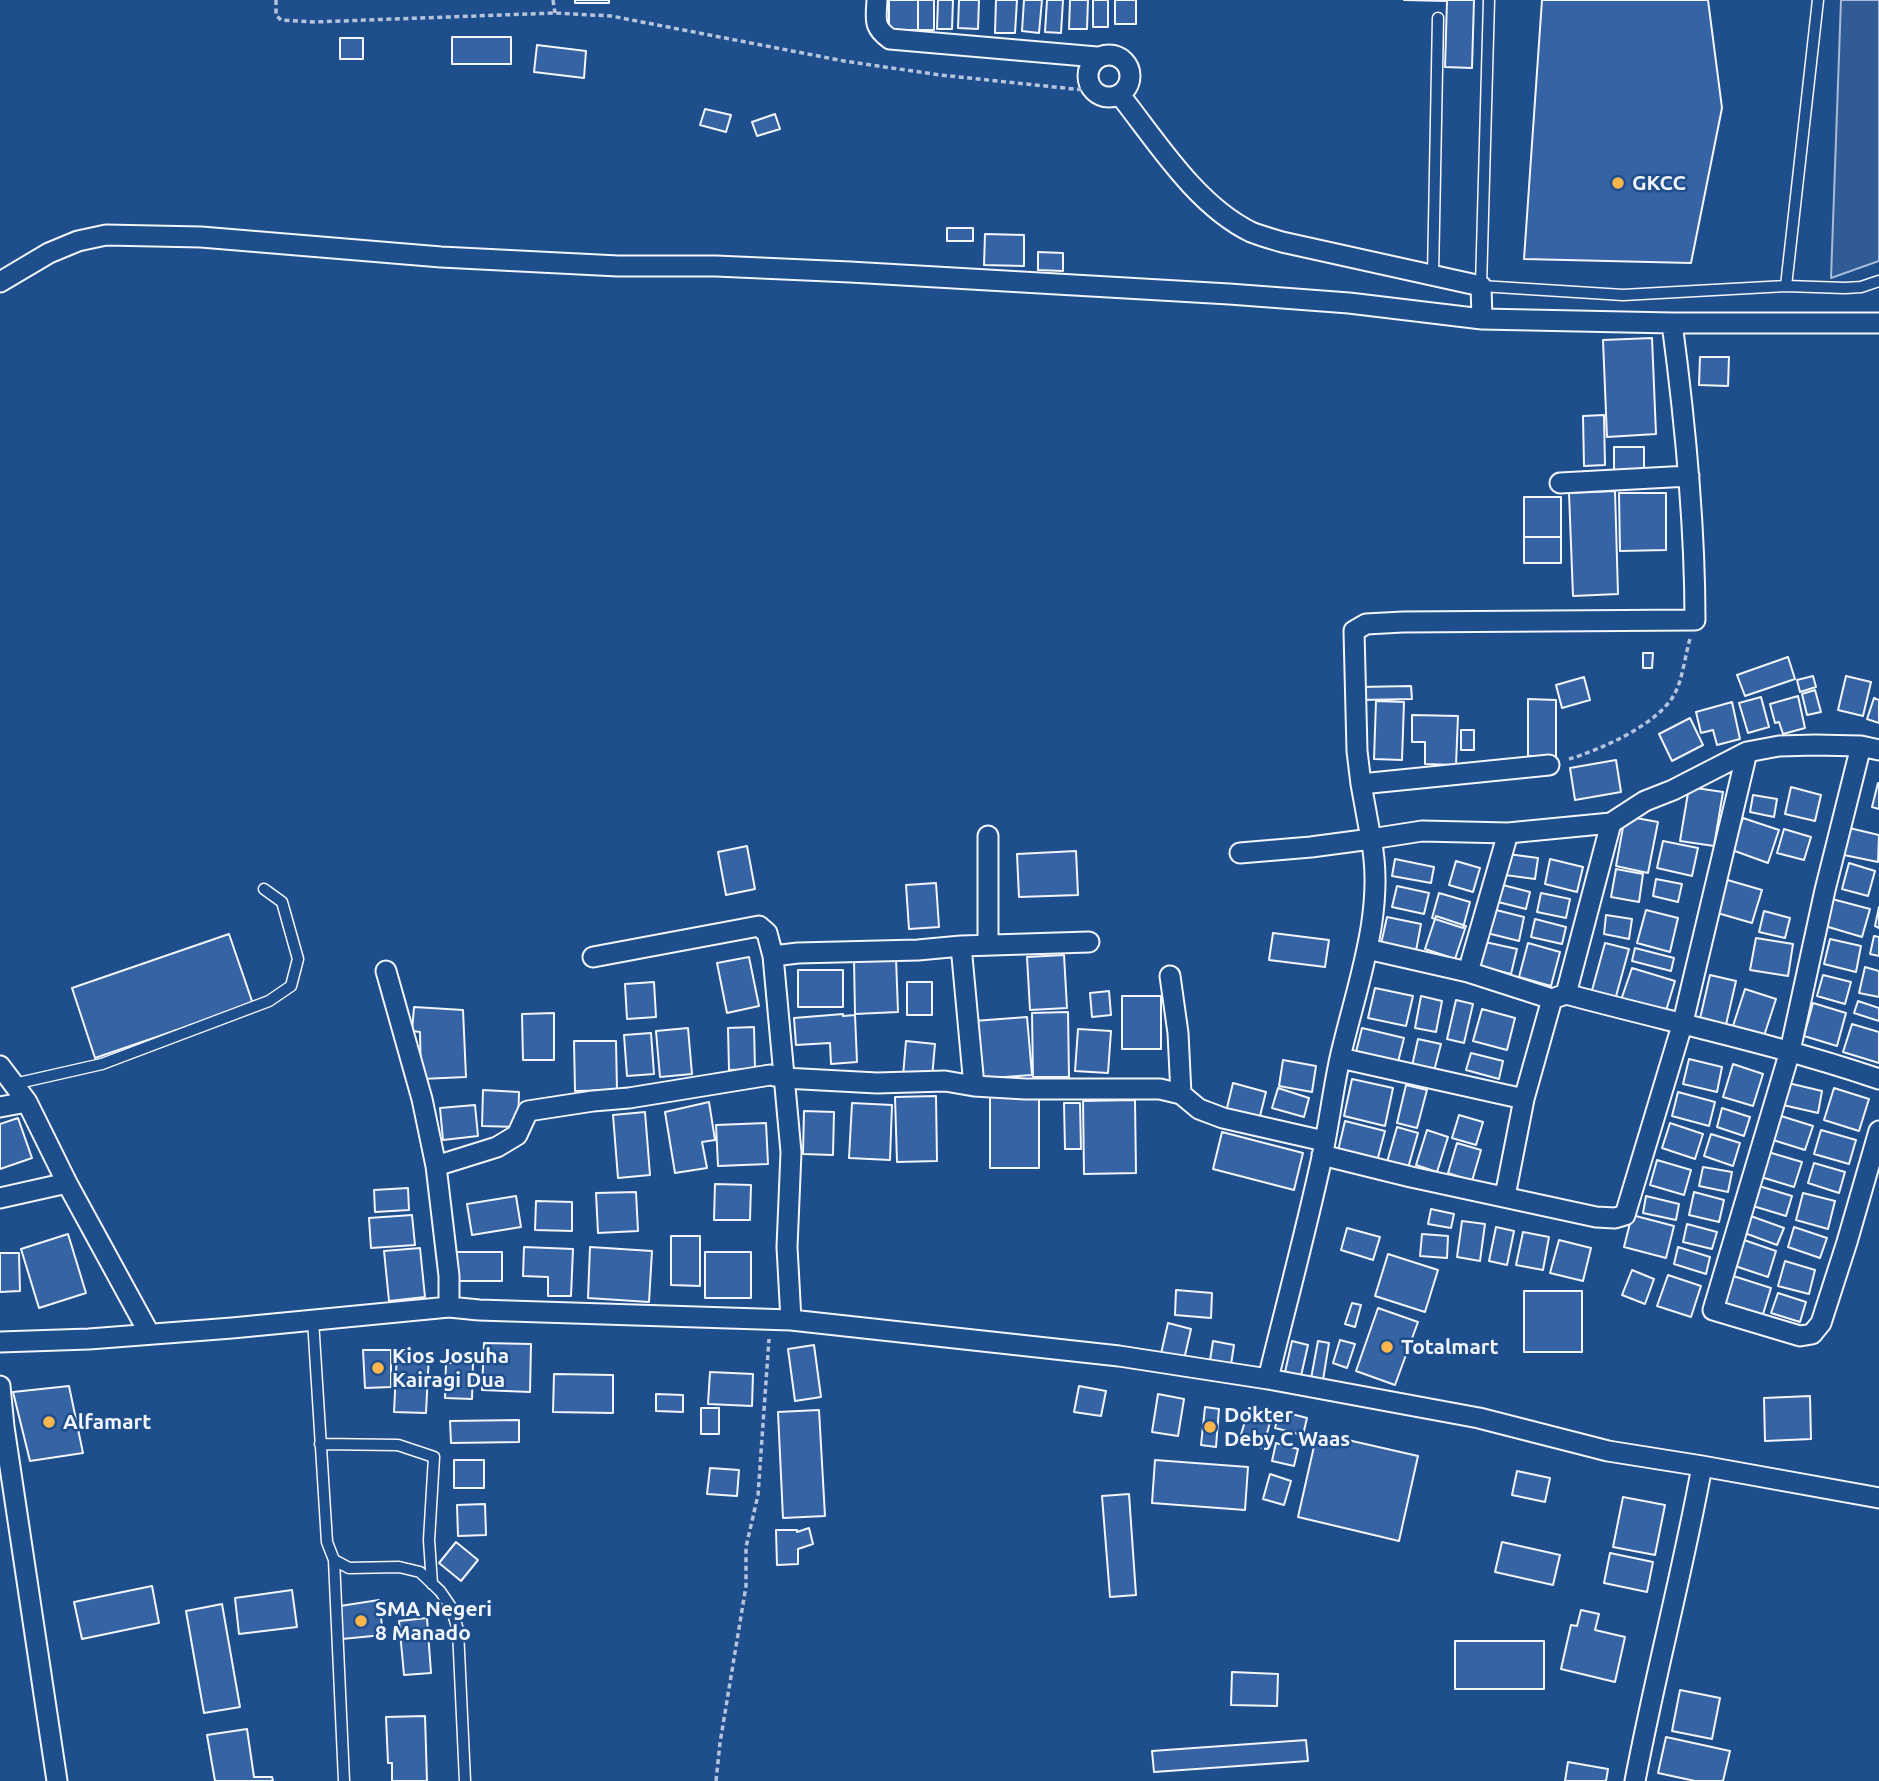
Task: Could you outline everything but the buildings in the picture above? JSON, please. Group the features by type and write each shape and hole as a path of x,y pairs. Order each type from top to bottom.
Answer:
{"street":[{"path":"877,0 876,23 880,32 890,39 1097,57 1114,55 1127,65 1130,73 1130,81 1120,95 1111,98 1093,91 1087,73 1097,57"},
{"path":"1120,95 1189,183 1230,219 1252,232 1282,243 1481,286 1482,318"},
{"path":"0,282 49,253 78,241 106,234 201,237 441,257 618,266 716,266 836,271 1216,293 1349,303 1482,318 1672,323 1879,323"},
{"path":"1268,1379 1367,949 1376,878 1376,863 1357,751 1354,631 1366,624 1403,622 1695,620 1695,561 1689,477 1672,323"},
{"path":"1560,483 1689,477"},
{"path":"1241,853 1311,847 1422,831 1508,833 1611,824 1645,801 1673,790 1747,752 1779,746 1870,748 1825,890 1790,1051 1713,1311 1800,1336 1812,1334 1821,1323 1879,1132"},
{"path":"436,1166 497,1147 517,1135 528,1111 770,1075 877,1083 944,1081 974,1086 1160,1089 1181,1094 1199,1109 1223,1118 1411,1177 1596,1217 1615,1218 1625,1215 1683,1022 1747,752"},
{"path":"1361,784 1549,765"},
{"path":"1506,1196 1524,1099 1559,996 1611,824"},
{"path":"1468,972 1508,833"},
{"path":"988,836 988,945"},
{"path":"593,957 759,926 766,933 773,956 791,1152 787,1247 791,1320"},
{"path":"773,956 1088,942"},
{"path":"961,946 974,1086"},
{"path":"1367,949 1559,996 1683,1022 1790,1051 1879,1080"},
{"path":"386,971 422,1099 436,1166 449,1276 449,1307"},
{"path":"1170,976 1178,1033 1181,1094"},
{"path":"1340,1058 1524,1099"},
{"path":"0,1066 27,1102 67,1183 149,1334"},
{"path":"0,1107 27,1102"},
{"path":"0,1198 67,1183"},
{"path":"0,1342 89,1339 232,1328 449,1307 791,1320 1119,1356 1268,1379 1479,1418 1608,1451 1702,1465 1879,1498"},
{"path":"0,1386 57,1781"},
{"path":"1635,1781 1702,1465"}],"lane":[{"path":"1489,0 1481,286 1623,295 1786,286 1844,288 1861,287 1879,281"},
{"path":"1786,286 1818,0"},
{"path":"1433,275 1438,18"},
{"path":"13,1084 102,1064 269,1001 291,986 298,959 282,902 264,889"},
{"path":"313,1320 327,1542 334,1560 344,1781"},
{"path":"320,1444 398,1446 434,1457 429,1540 432,1584"},
{"path":"334,1560 349,1568 399,1567 420,1573 451,1607 458,1630 465,1781"}],"path":[{"path":"276,0 276,15 281,20 314,23 555,13 611,16 844,61 926,73 1093,91"},
{"path":"553,0 555,13"},
{"path":"1549,765 1583,755 1646,724 1660,714 1677,691 1695,620"},
{"path":"716,1781 746,1586 746,1547 758,1495 770,1319"}],"shaded area":[{"path":"1841,0 1879,0 1879,261 1831,278"}],"place":[{"name":"GKCC","path":"1618,183"},
{"name":"Totalmart","path":"1387,1347"},
{"name":"Kios Josuha Kairagi Dua","path":"378,1368"},
{"name":"Alfamart","path":"49,1422"},
{"name":"Dokter Deby C Waas","path":"1210,1427"},
{"name":"SMA Negeri 8 Manado","path":"361,1621"}]}
